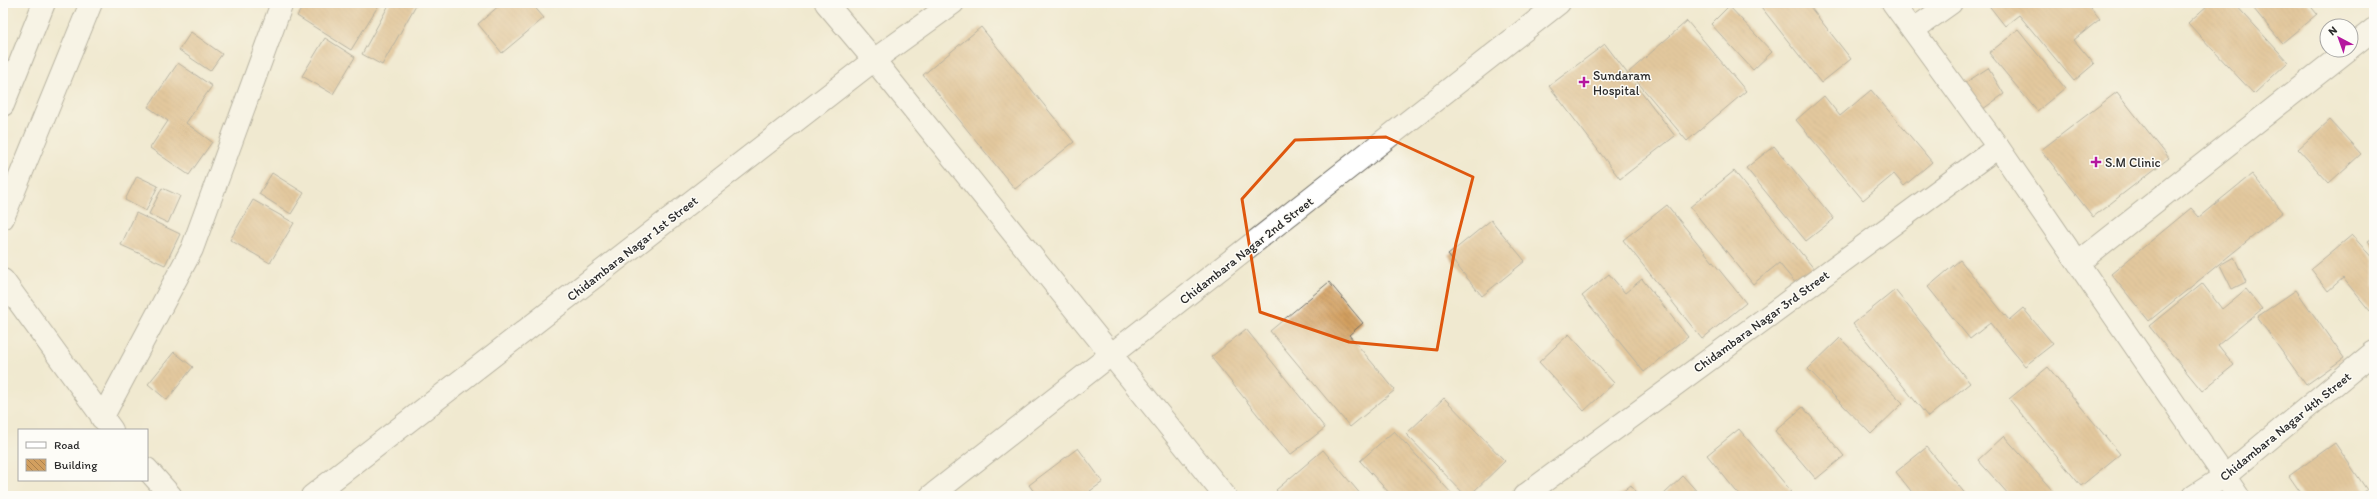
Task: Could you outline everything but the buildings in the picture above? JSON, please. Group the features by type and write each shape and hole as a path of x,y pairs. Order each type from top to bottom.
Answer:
{"street":[{"path":"3,104 44,3"},
{"path":"3,218 91,3"},
{"path":"3,280 107,424 192,249 282,3"},
{"path":"826,3 1113,355 1225,496"},
{"name":"Chidambara Nagar 1st Street","path":"312,496 874,60 953,3"},
{"name":"Chidambara Nagar 2nd Street","path":"931,496 1113,355 1559,3"},
{"path":"1893,3 1998,147 2079,262 2238,496"},
{"path":"1913,30 1951,3"},
{"path":"2359,41 2374,29"},
{"path":"2079,262 2338,58"},
{"name":"Chidambara Nagar 3rd Street","path":"1524,496 1998,147"},
{"name":"Chidambara Nagar 4th Street","path":"2194,496 2225,476 2374,352"},
{"path":"148,470 171,496"}],"highlighted area":[{"path":"1386,137 1473,177 1456,243 1437,350 1349,342 1260,312 1242,199 1295,140"}],"place":[{"name":"Sundaram Hospital","path":"1584,82"},
{"name":"S.M Clinic","path":"2096,162"}]}
